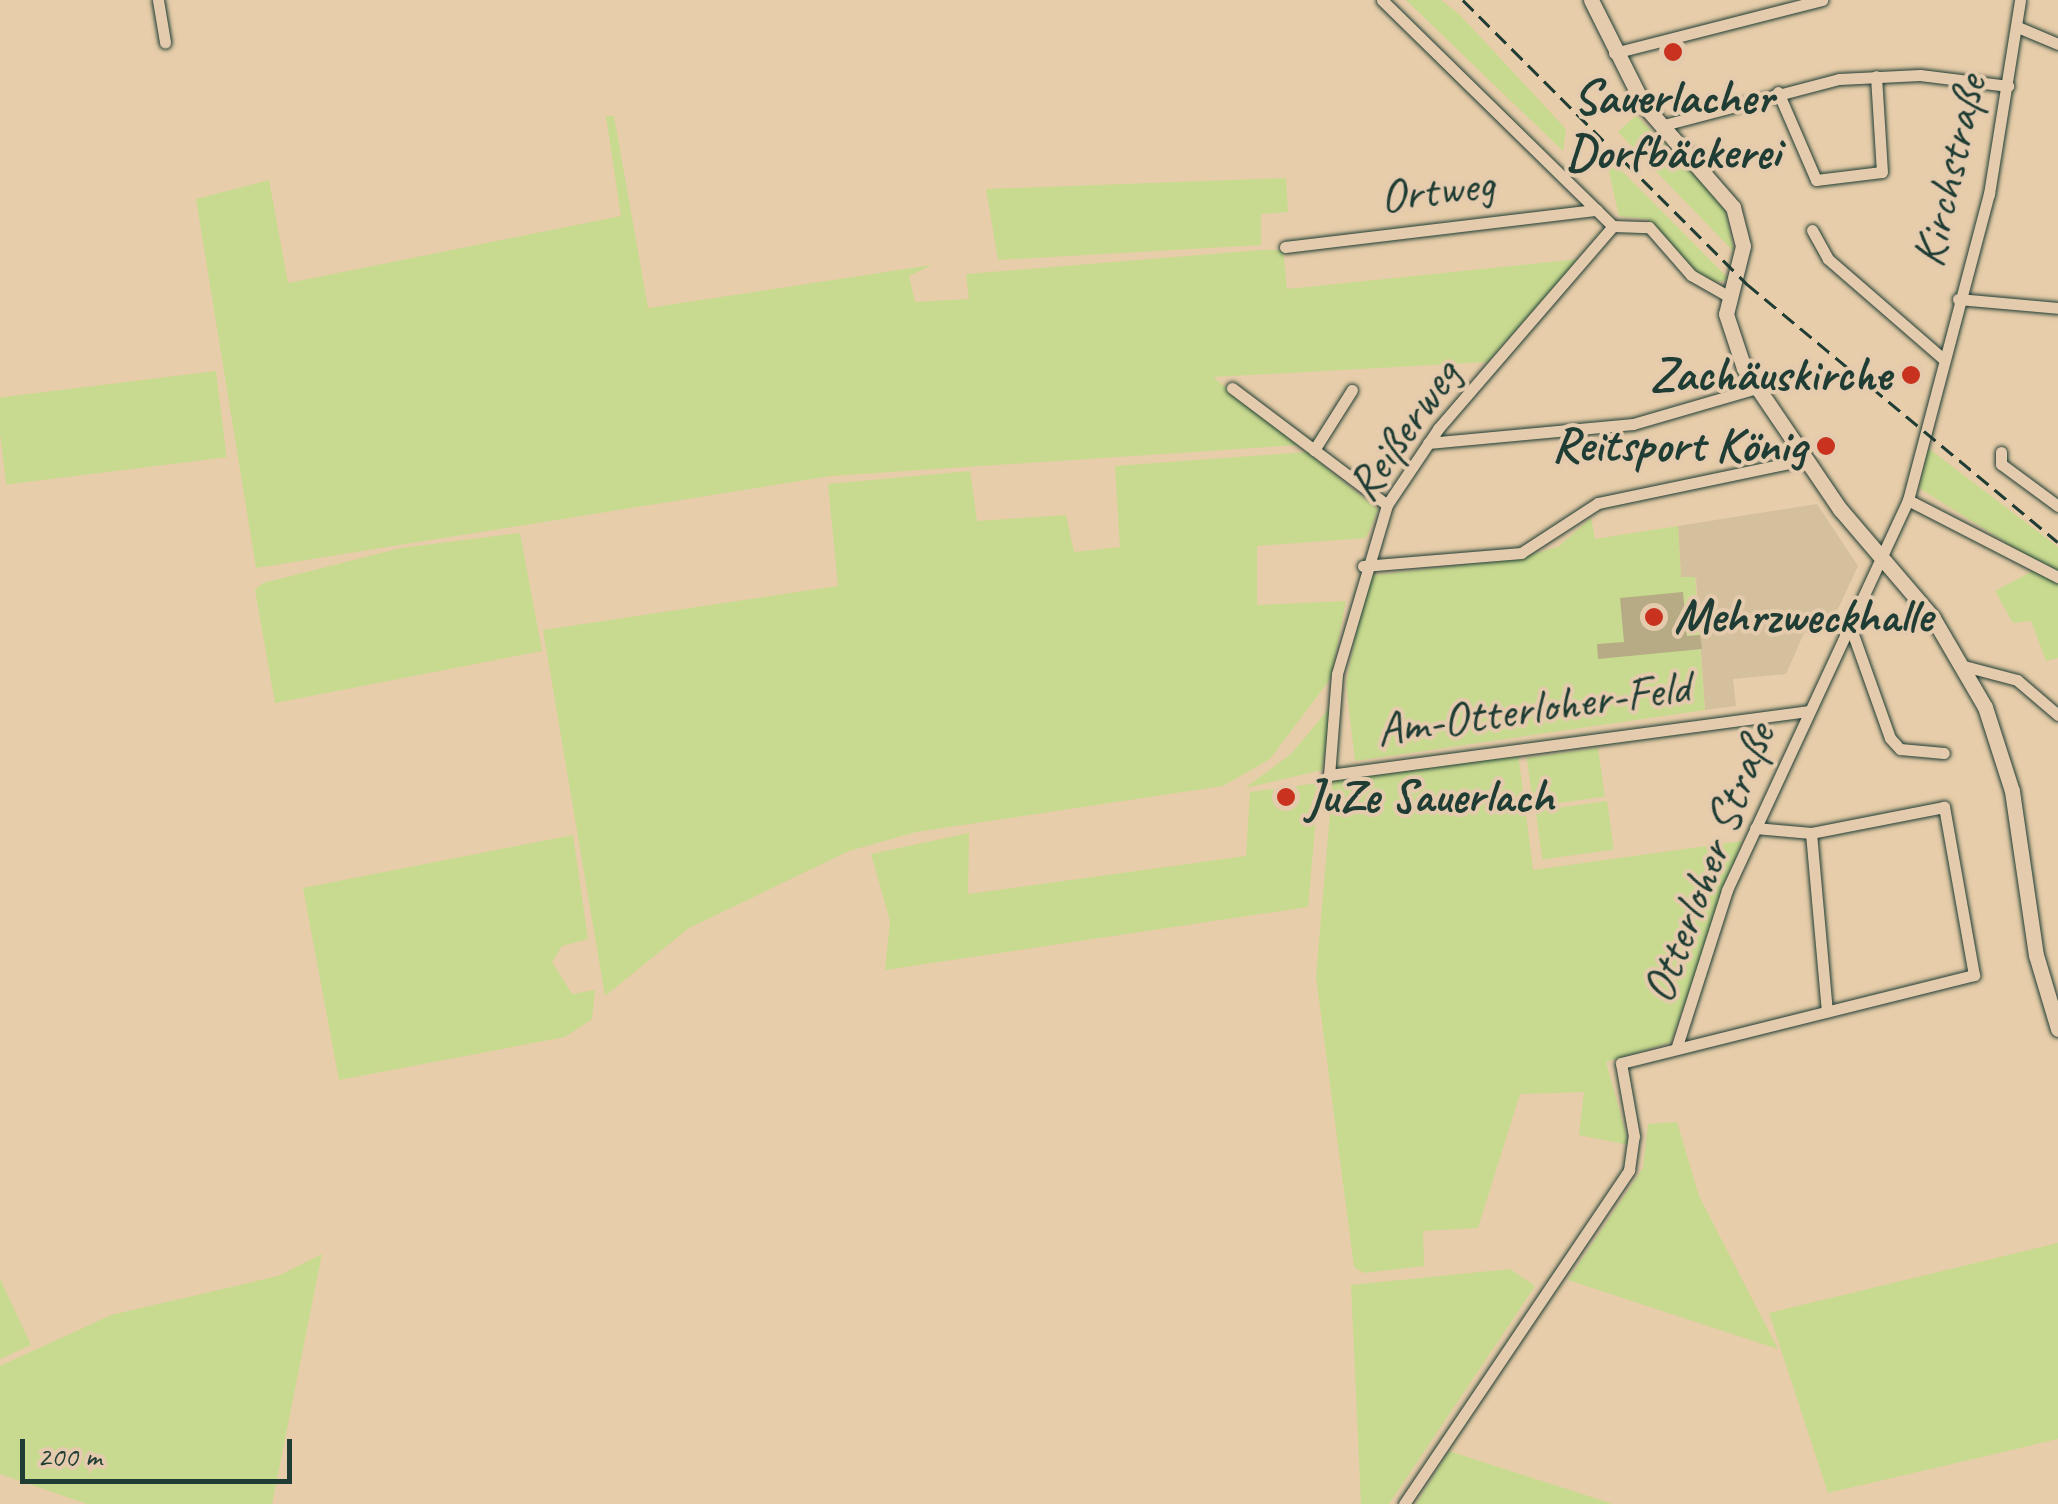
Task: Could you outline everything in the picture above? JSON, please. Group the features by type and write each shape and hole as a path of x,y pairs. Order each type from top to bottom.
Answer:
{"main road":[{"path":"1591,0 1614,53 1660,126 1733,208 1742,246 1728,296 1728,332 1757,388 1804,460 1964,666 2006,765 2038,967 2058,1028"}],"street":[{"path":"158,0 165,42"},
{"path":"1382,0 1613,226 1649,227 1692,276 1728,296"},
{"path":"1614,53 1822,0"},
{"name":"Kirchstraße","path":"1881,555 1908,500 2008,86 2020,28 2020,0"},
{"path":"2020,28 2058,44"},
{"path":"1660,126 1778,92 1876,76 2008,86"},
{"path":"1778,92 1816,180 1882,172 1876,76"},
{"name":"Ortweg","path":"1285,247 1598,210"},
{"name":"Reißerweg","path":"1329,775 1337,674 1363,566 1387,505 1428,442 1613,226"},
{"name":"Kirchstraße","path":"1812,230 1828,260 1941,357"},
{"path":"1958,299 2058,308"},
{"path":"1232,388 1387,505"},
{"path":"1428,442 1632,424 1757,388"},
{"path":"1314,450 1352,390"},
{"path":"2002,452 2001,464 2058,506"},
{"path":"1363,566 1521,552 1546,545 1598,502 1804,460"},
{"path":"1908,500 2058,577"},
{"name":"Otterloher Straße","path":"1404,1504 1630,1170 1634,1136 1621,1063 1677,1046 1755,828 1881,555"},
{"path":"1849,623 1890,738 1900,749 1944,753"},
{"path":"1964,666 2017,680 2058,715"},
{"name":"Am-Otterloher-Feld","path":"1329,775 1808,711"},
{"path":"1677,1046 1974,975 1944,807 1811,833 1755,828"},
{"path":"1811,833 1826,1011"}],"shaded area":[{"path":"1817,504 1858,566 1830,626 1804,633 1786,674 1733,679 1736,706 1705,710 1696,578 1681,578 1678,526"}],"green space":[{"path":"1406,0 1441,0 1459,14 1566,129 1563,151"},
{"path":"1636,115 1724,205 1734,252 1618,132"},
{"path":"606,116 614,116 648,308 932,265 909,276 915,302 969,299 966,274 1261,250 1283,250 1287,289 1580,259 1487,362 1213,377 1298,445 831,476 256,568 196,199 269,180 288,283 621,216"},
{"path":"1605,154 1727,277 1725,281 1706,281 1647,219 1619,216"},
{"path":"1286,178 1288,212 1261,214 1261,245 998,260 986,189"},
{"path":"216,371 227,457 6,484 0,398"},
{"path":"1928,448 2058,547 2058,575 1919,488"},
{"path":"1307,452 1378,510 1366,538 1257,546 1257,605 1346,601 1331,678 1270,759 1223,786 916,832 849,851 689,928 605,996 543,630 838,586 828,484 970,471 977,521 1066,515 1074,552 1120,547 1115,466"},
{"path":"1591,518 1595,539 1678,526 1681,577 1695,577 1705,710 1355,761 1346,684 1367,576 1515,559 1558,547"},
{"path":"520,533 542,651 275,703 255,590 263,583 401,548"},
{"path":"2037,569 2058,582 2058,658 2046,661 2031,621 2013,623 1995,591"},
{"path":"1332,705 1322,770 1245,788 1291,754"},
{"path":"1598,748 1605,797 1534,807 1527,758"},
{"path":"1518,753 1533,870 1742,841 1671,1042 1606,1062 1629,1145 1579,1135 1584,1092 1520,1094 1478,1228 1423,1231 1424,1266 1364,1273 1354,1267 1316,977 1333,778"},
{"path":"1319,783 1308,907 885,970 890,921 871,854 969,833 968,894 1246,856 1250,792"},
{"path":"1607,801 1614,850 1543,860 1536,811"},
{"path":"573,835 588,939 562,946 552,962 572,994 595,990 592,1019 565,1037 339,1080 303,888"},
{"path":"1677,1122 1699,1196 1778,1349 1568,1280 1643,1168 1648,1124"},
{"path":"2058,1243 2058,1439 1828,1493 1769,1313"},
{"path":"322,1254 272,1504 87,1504 0,1474 0,1366 111,1315 278,1276"},
{"path":"1510,1269 1535,1286 1389,1504 1361,1504 1351,1285"},
{"path":"0,1279 31,1345 0,1359"},
{"path":"1449,1451 1613,1504 1416,1504"}],"building":[{"name":"Mehrzweckhalle","path":"1683,592 1687,636 1700,635 1702,649 1598,659 1597,644 1624,642 1620,598"}],"railway":[{"path":"1463,0 1747,284 2058,542"}],"place":[{"name":"Sauerlacher Dorfbäckerei","path":"1673,52"},
{"name":"Zachäuskirche","path":"1911,375"},
{"name":"Reitsport König","path":"1826,446"},
{"name":"Mehrzweckhalle","path":"1654,617"},
{"name":"JuZe Sauerlach","path":"1286,797"}]}
